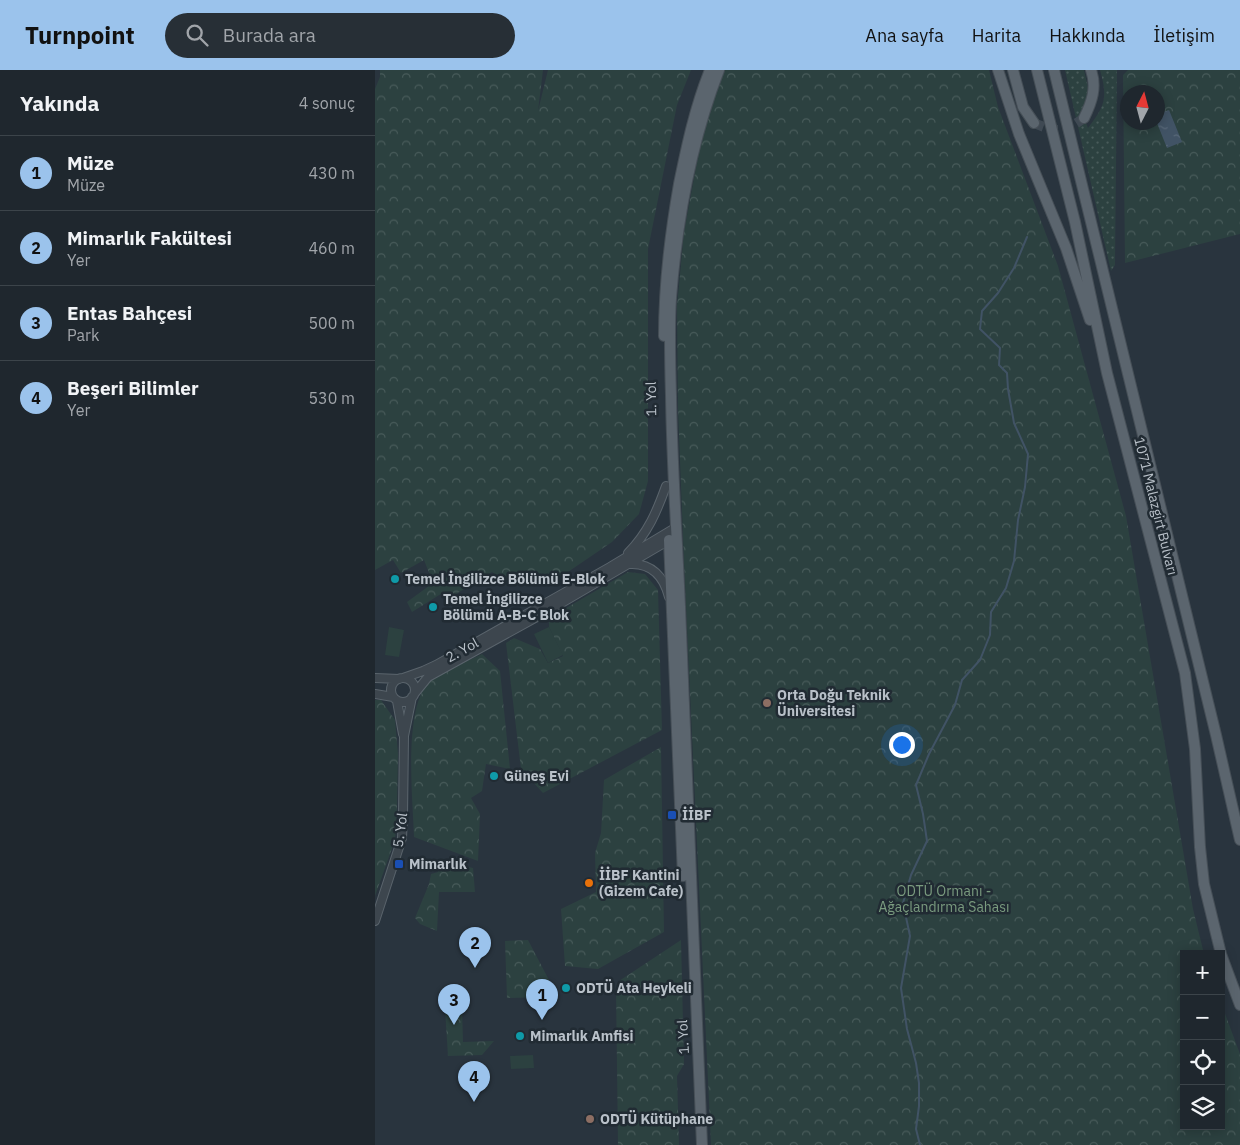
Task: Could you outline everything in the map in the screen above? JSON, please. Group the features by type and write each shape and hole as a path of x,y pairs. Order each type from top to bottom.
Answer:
{"main road":[{"name":"1. Yol","path":"680,732 679,585 666,486 664,296 672,224 686,151 699,98 710,70"},
{"name":"1. Yol","path":"696,1145 689,928 672,609 671,299 679,224 694,151 708,99 719,70"},
{"path":"998,70 1019,134 1066,248 1107,373"},
{"path":"1004,70 1006,93"},
{"path":"1013,70 1023,106 1034,123"},
{"name":"1071 Malazgirt Bulvarı","path":"1037,70 1075,222 1107,373 1185,673 1195,749 1200,847 1205,884 1220,950"},
{"name":"1071 Malazgirt Bulvarı","path":"1054,70 1240,840"},
{"path":"1084,118 1092,101 1094,79 1091,70"},
{"name":"1. Yol","path":"689,928 703,1145"},
{"name":"1071 Malazgirt Bulvarı","path":"1225,965 1240,1005"}],"street":[{"path":"610,567 639,542 653,520 666,486"},
{"name":"2. Yol","path":"413,695 428,677 499,634 628,564 672,534"},
{"name":"2. Yol","path":"537,613 610,567 672,534"},
{"path":"628,564 642,565 655,571 660,576 666,587 672,609"},
{"name":"2. Yol","path":"375,678 401,678 423,671 499,634"},
{"path":"375,694 395,699 407,701 413,695 412,683 401,678 391,686 395,699"},
{"name":"5. Yol","path":"375,921 402,838 404,736 413,695"},
{"name":"5. Yol","path":"395,699 404,736"}],"green space":[{"path":"380,70 543,70 538,111 548,70 691,70 677,105 648,249 648,481 639,514 612,542 562,576 502,580 492,572 451,597 444,592 412,612 407,602 433,583 424,560 401,573 393,560 375,570 375,89 380,77"},
{"name":"ODTÜ Ormanı - Ağaçlandırma Sahası","path":"725,70 989,70 998,107 1058,266 1126,516 1193,909 1203,950 1180,950 1180,1130 1225,1130 1225,1014 1240,1054 1240,1145 711,1145 684,562 678,409 677,306 684,232 703,130"},
{"path":"1065,70 1084,70 1089,92 1082,113 1088,128 1098,114 1103,101 1104,88 1100,70 1117,70 1115,265 1111,271"},
{"path":"1128,70 1240,70 1240,234 1125,263 1124,130 1165,130 1165,85 1123,85 1123,75"},
{"path":"628,572 645,574 658,590 662,730 543,793 521,769 506,643 514,638 540,649 548,663 563,656 549,627 549,618"},
{"path":"389,627 404,630 399,657 385,655"},
{"path":"549,627 563,655 548,663 534,634"},
{"path":"482,654 500,671 510,769 486,764 482,791 471,798 480,814 478,861 414,837 411,757 415,714 420,696 428,683 446,671"},
{"path":"375,700 381,700 395,720 398,754 395,840 375,896"},
{"path":"661,747 664,932 598,969 565,966 561,909 596,892 595,853 601,833 604,780"},
{"path":"440,860 473,868 475,892 439,892 437,931 420,924 415,918 429,884 431,874 438,872"},
{"path":"528,940 550,982 551,997 507,998 505,941"},
{"path":"681,940 684,1064 677,1076 679,1145 618,1145 616,988 619,981"},
{"path":"462,1008 463,1042 494,1041 482,1055 448,1056 445,1009"},
{"path":"533,1055 534,1068 511,1069 510,1056"}],"water":[{"path":"1169,110 1182,142 1167,148 1160,130 1165,130 1165,111"}],"waterway":[{"path":"920,1145 916,1129 919,1083 907,1029 901,988 910,936 903,903 911,875 927,841 916,785 929,754 955,705 962,680 980,660 990,635 991,612 1006,588 1014,561 1028,454 1014,423 1007,373 999,365 1000,348 980,329 982,311 998,293 1014,268 1027,237"}],"tunnel":[{"path":"1034,123 1049,129 1060,130 1071,127 1084,118"}],"place":[{"name":"Temel İngilizce Bölümü E-Blok","path":"395,579"},
{"name":"Temel İngilizce Bölümü A-B-C Blok","path":"433,607"},
{"name":"Orta Doğu Teknik Üniversitesi","path":"767,703"},
{"name":"Güneş Evi","path":"494,776"},
{"name":"İİBF","path":"672,815"},
{"name":"Mimarlık","path":"399,864"},
{"name":"İİBF Kantini (Gizem Cafe)","path":"589,883"},
{"name":"Mimarlık Fakültesi","path":"475,968"},
{"name":"ODTÜ Ata Heykeli","path":"566,988"},
{"name":"Müze","path":"542,1020"},
{"name":"Entas Bahçesi","path":"454,1025"},
{"name":"Mimarlık Amfisi","path":"520,1036"},
{"name":"Beşeri Bilimler","path":"474,1102"},
{"name":"ODTÜ Kütüphane","path":"590,1119"}]}
